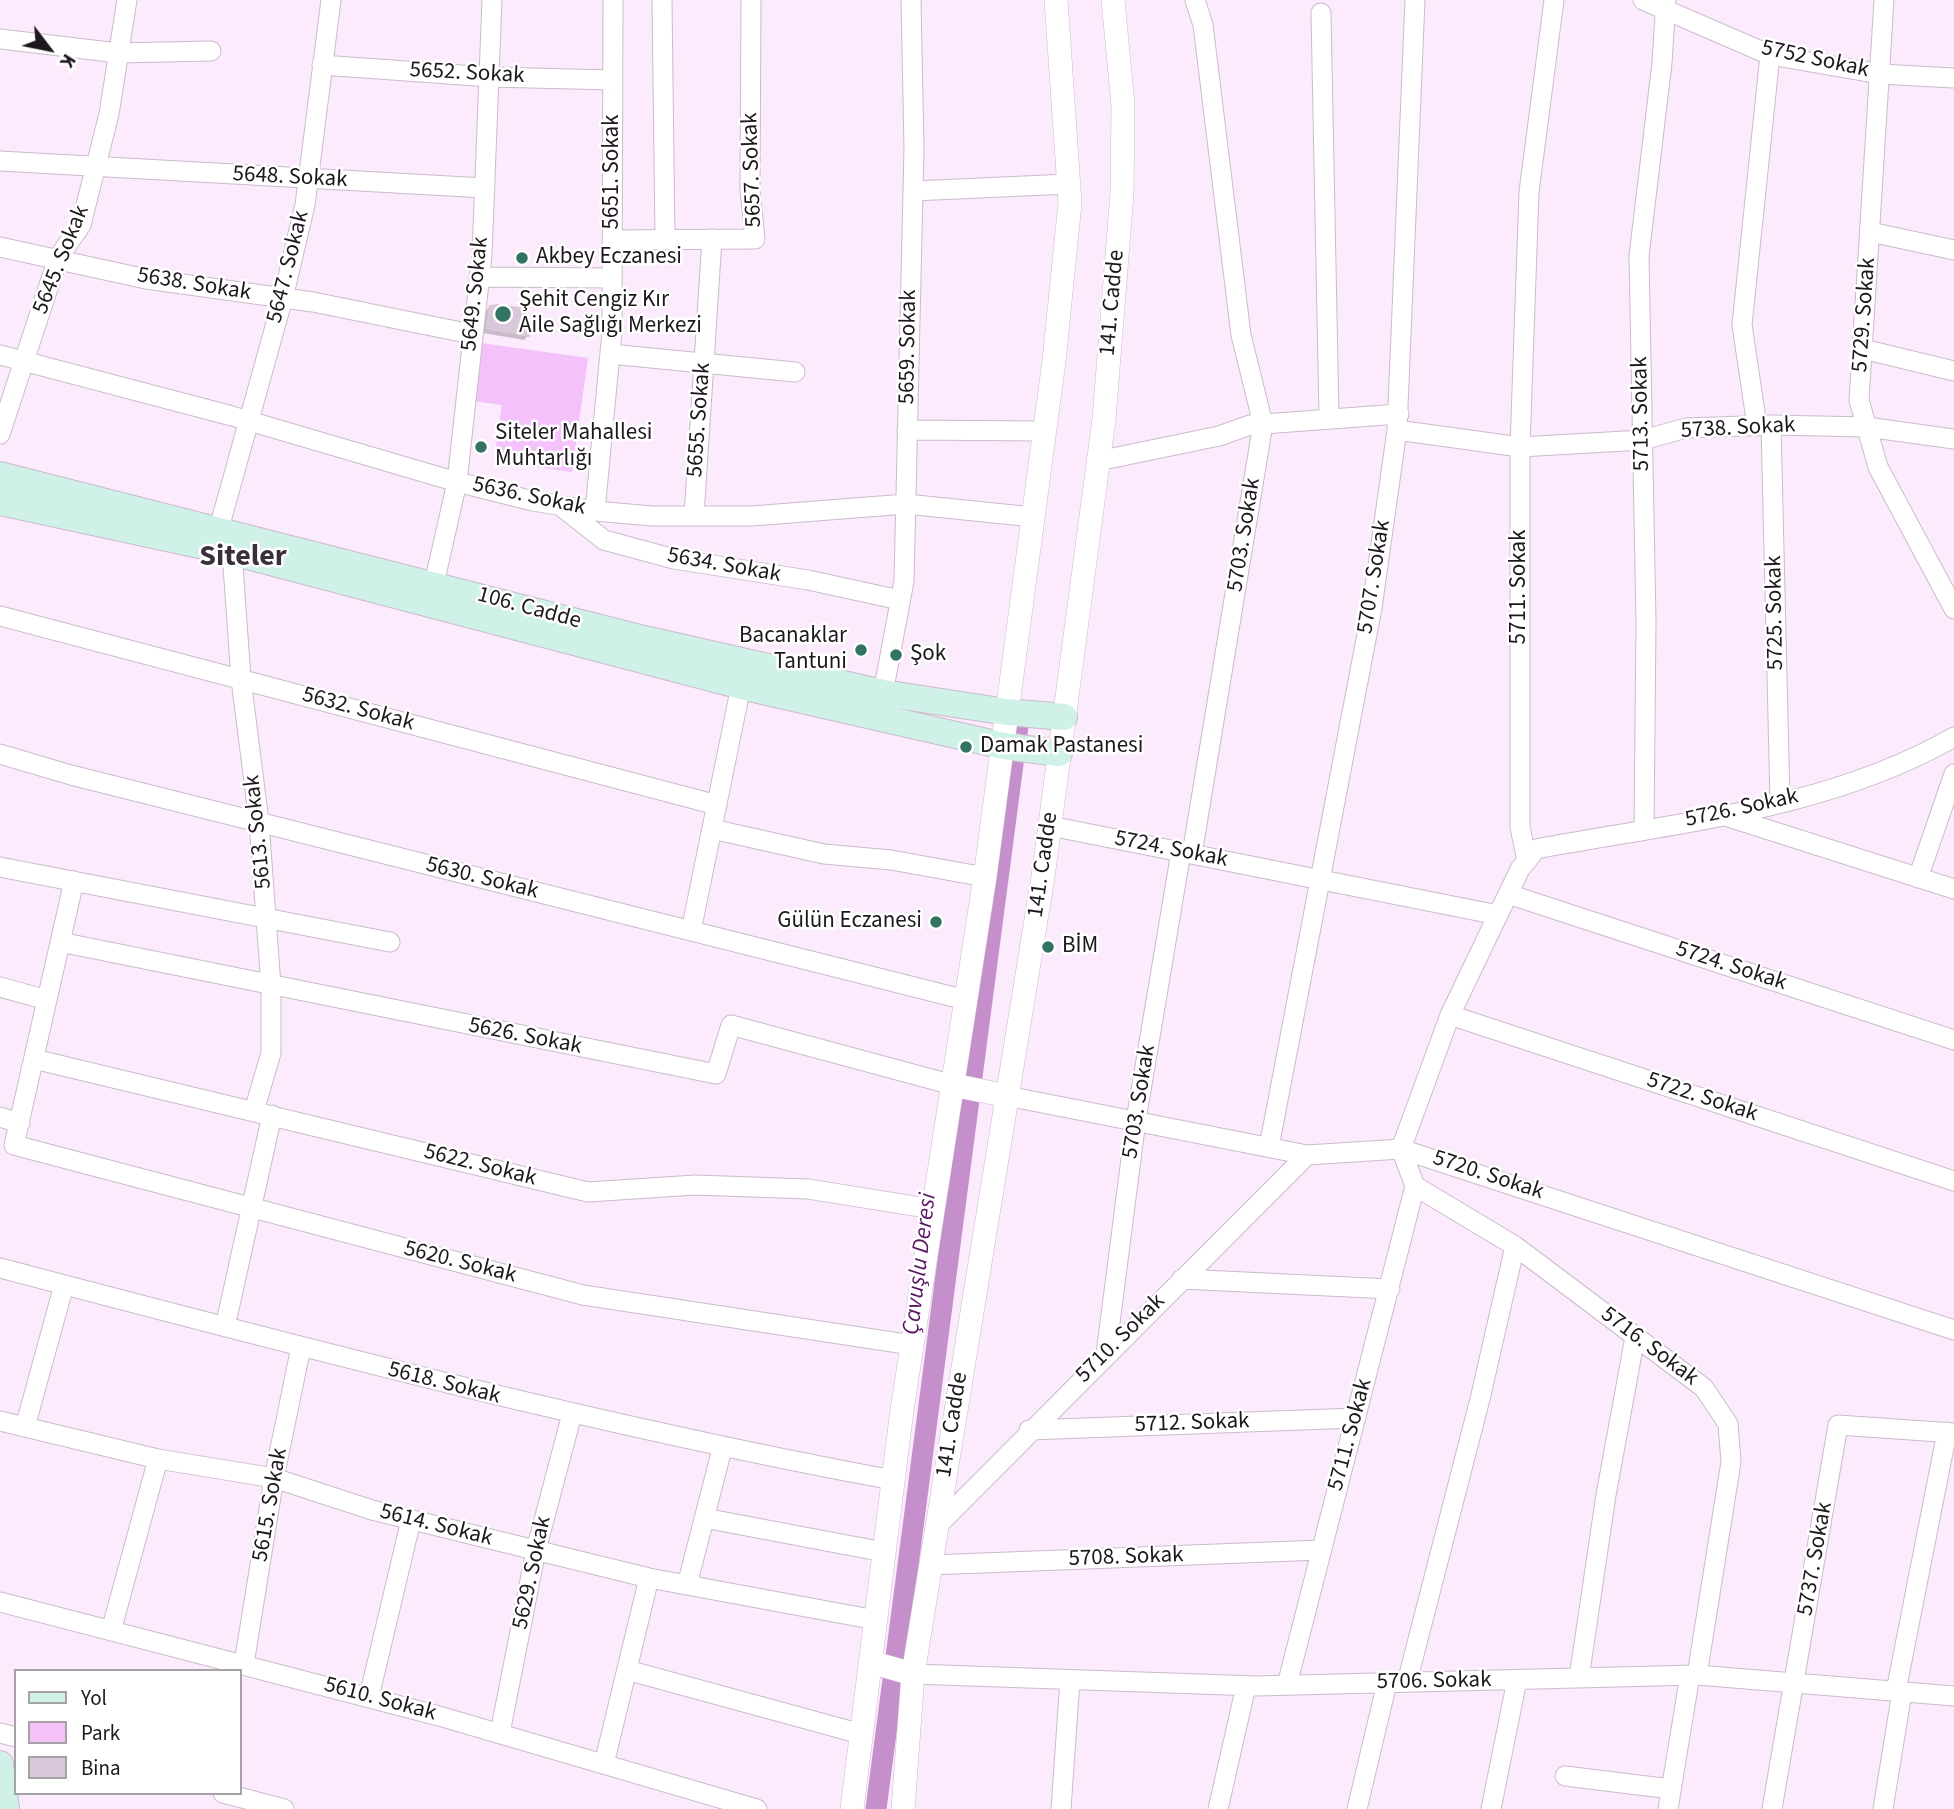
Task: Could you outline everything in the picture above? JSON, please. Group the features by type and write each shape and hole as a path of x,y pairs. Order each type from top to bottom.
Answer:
{"main road":[{"name":"106. Cadde","path":"0,475 219,528 644,639 883,693 1007,712 1056,716"},
{"name":"106. Cadde","path":"0,502 232,552 741,686 1049,753"},
{"path":"0,1764 6,1809"}],"street":[{"name":"5645. Sokak","path":"0,434 58,258 81,225 109,114 127,0"},
{"name":"5647. Sokak","path":"219,528 283,298 308,180 331,0"},
{"name":"5649. Sokak","path":"433,584 457,482 479,277 492,0"},
{"name":"5651. Sokak","path":"595,511 610,354 613,0"},
{"path":"662,0 665,239"},
{"name":"5657. Sokak","path":"612,240 755,239 750,190 751,0"},
{"name":"5659. Sokak","path":"883,693 900,600 906,504 913,191 911,0"},
{"path":"852,1809 893,1480 985,877 1044,431 1068,216 1069,184 1056,0"},
{"name":"141. Cadde","path":"903,1809 912,1674 1050,826 1049,753 1098,461 1122,193 1123,105 1113,0"},
{"path":"1195,0 1203,24 1241,335 1263,424"},
{"name":"5707. Sokak","path":"1269,1147 1372,608 1398,422 1415,0"},
{"name":"5711. Sokak","path":"1527,861 1520,827 1520,447 1529,192 1554,0"},
{"name":"5752 Sokak","path":"1643,0 1666,4 1770,55 1880,74 1954,78"},
{"name":"5729. Sokak","path":"1884,0 1859,400 1878,467 1954,609"},
{"name":"5713. Sokak","path":"1644,829 1647,622 1640,256 1666,4"},
{"path":"1321,13 1329,417"},
{"path":"0,39 118,53 211,51"},
{"name":"5725. Sokak","path":"1770,55 1742,325 1764,425 1780,801"},
{"name":"5652. Sokak","path":"322,65 490,77 613,80"},
{"name":"5648. Sokak","path":"0,161 485,188"},
{"path":"913,191 1069,184"},
{"path":"1870,232 1954,250"},
{"name":"5655. Sokak","path":"694,516 712,239"},
{"name":"5638. Sokak","path":"0,247 146,279 283,298 471,334"},
{"path":"479,277 612,278"},
{"path":"1863,349 1954,371"},
{"path":"610,354 795,372"},
{"name":"5636. Sokak","path":"0,355 249,421 457,482 595,511 752,516 906,504 1033,517"},
{"name":"5738. Sokak","path":"1098,461 1263,424 1329,417 1398,422 1520,447 1643,440 1686,428 1764,425 1867,427 1954,439"},
{"name":"5703. Sokak","path":"1106,1354 1136,1120 1263,424"},
{"path":"907,430 1044,431"},
{"name":"5634. Sokak","path":"558,505 604,540 674,559 808,580 900,600"},
{"name":"5613. Sokak","path":"225,1327 254,1209 271,1053 267,919 259,822 241,679 232,552"},
{"name":"5632. Sokak","path":"0,616 717,805"},
{"path":"691,931 741,686"},
{"name":"5726. Sokak","path":"1527,861 1536,849 1721,815 1816,793 1912,761 1951,741"},
{"name":"5630. Sokak","path":"0,754 71,775 966,1000"},
{"path":"1918,878 1954,774"},
{"path":"1721,815 1954,890"},
{"name":"5724. Sokak","path":"1050,826 1498,915"},
{"path":"712,829 824,854 891,860 985,877"},
{"path":"1415,1186 1401,1149 1450,1015 1508,894 1527,861"},
{"path":"0,867 390,942"},
{"path":"0,1117 20,1123 74,881"},
{"name":"5724. Sokak","path":"1508,894 1954,1040"},
{"name":"5626. Sokak","path":"60,942 716,1074 731,1025 953,1085"},
{"path":"0,987 47,1000"},
{"name":"5722. Sokak","path":"1450,1015 1954,1181"},
{"name":"5622. Sokak","path":"34,1059 588,1192 695,1185 808,1189 933,1209"},
{"path":"953,1085 1006,1096"},
{"name":"5720. Sokak","path":"1006,1096 1307,1155 1401,1149 1954,1330"},
{"name":"5620. Sokak","path":"20,1123 15,1145 583,1295 912,1345"},
{"name":"5710. Sokak","path":"937,1526 1029,1430 1307,1155"},
{"name":"5711. Sokak","path":"1287,1685 1415,1186"},
{"name":"5716. Sokak","path":"1415,1186 1515,1247 1704,1388 1728,1423 1731,1462 1668,1809"},
{"path":"1357,1809 1480,1399 1515,1247"},
{"name":"5618. Sokak","path":"0,1268 301,1347 572,1414 722,1448 893,1480"},
{"path":"1181,1279 1390,1289"},
{"path":"25,1427 64,1285"},
{"path":"1579,1678 1606,1495 1635,1337"},
{"name":"5615. Sokak","path":"244,1664 274,1478 301,1347"},
{"name":"5629. Sokak","path":"500,1733 536,1550 572,1414"},
{"name":"5712. Sokak","path":"1029,1430 1356,1418"},
{"name":"5614. Sokak","path":"0,1421 158,1459 274,1478 411,1520 649,1578 876,1620"},
{"name":"5737. Sokak","path":"1772,1809 1838,1425 1951,1432"},
{"path":"1883,1809 1899,1692 1951,1432"},
{"path":"687,1585 722,1448"},
{"path":"110,1631 158,1459"},
{"path":"704,1518 884,1552"},
{"path":"369,1697 411,1520"},
{"name":"5708. Sokak","path":"930,1565 1321,1550"},
{"path":"604,1764 649,1578"},
{"name":"5610. Sokak","path":"0,1602 369,1697 757,1809"},
{"path":"871,1662 912,1674"},
{"path":"627,1670 861,1734"},
{"name":"5706. Sokak","path":"912,1674 1246,1686 1694,1675 1954,1696"},
{"path":"1061,1809 1070,1679"},
{"path":"1491,1809 1517,1679"},
{"path":"1218,1809 1246,1686"},
{"path":"1565,1776 1671,1789"},
{"path":"231,1795 284,1809"}],"green space":[{"path":"481,343 588,358 572,472 494,461 502,405 473,401"}],"building":[{"name":"Şehit Cengiz Kır Aile Sağlığı Merkezi","path":"489,305 526,308 525,320 531,324 530,337 486,329"}],"waterway":[{"name":"Çavuşlu Deresi","path":"876,1809 1018,726"}],"place":[{"name":"Akbey Eczanesi","path":"522,258"},
{"name":"Şehit Cengiz Kır Aile Sağlığı Merkezi","path":"503,314"},
{"name":"Siteler Mahallesi Muhtarlığı","path":"481,447"},
{"name":"Bacanaklar Tantuni","path":"861,650"},
{"name":"Şok","path":"896,655"},
{"name":"Damak Pastanesi","path":"966,747"},
{"name":"Gülün Eczanesi","path":"936,922"},
{"name":"BİM","path":"1048,947"}],"district":[{"name":"Siteler","path":"243,558"}]}
